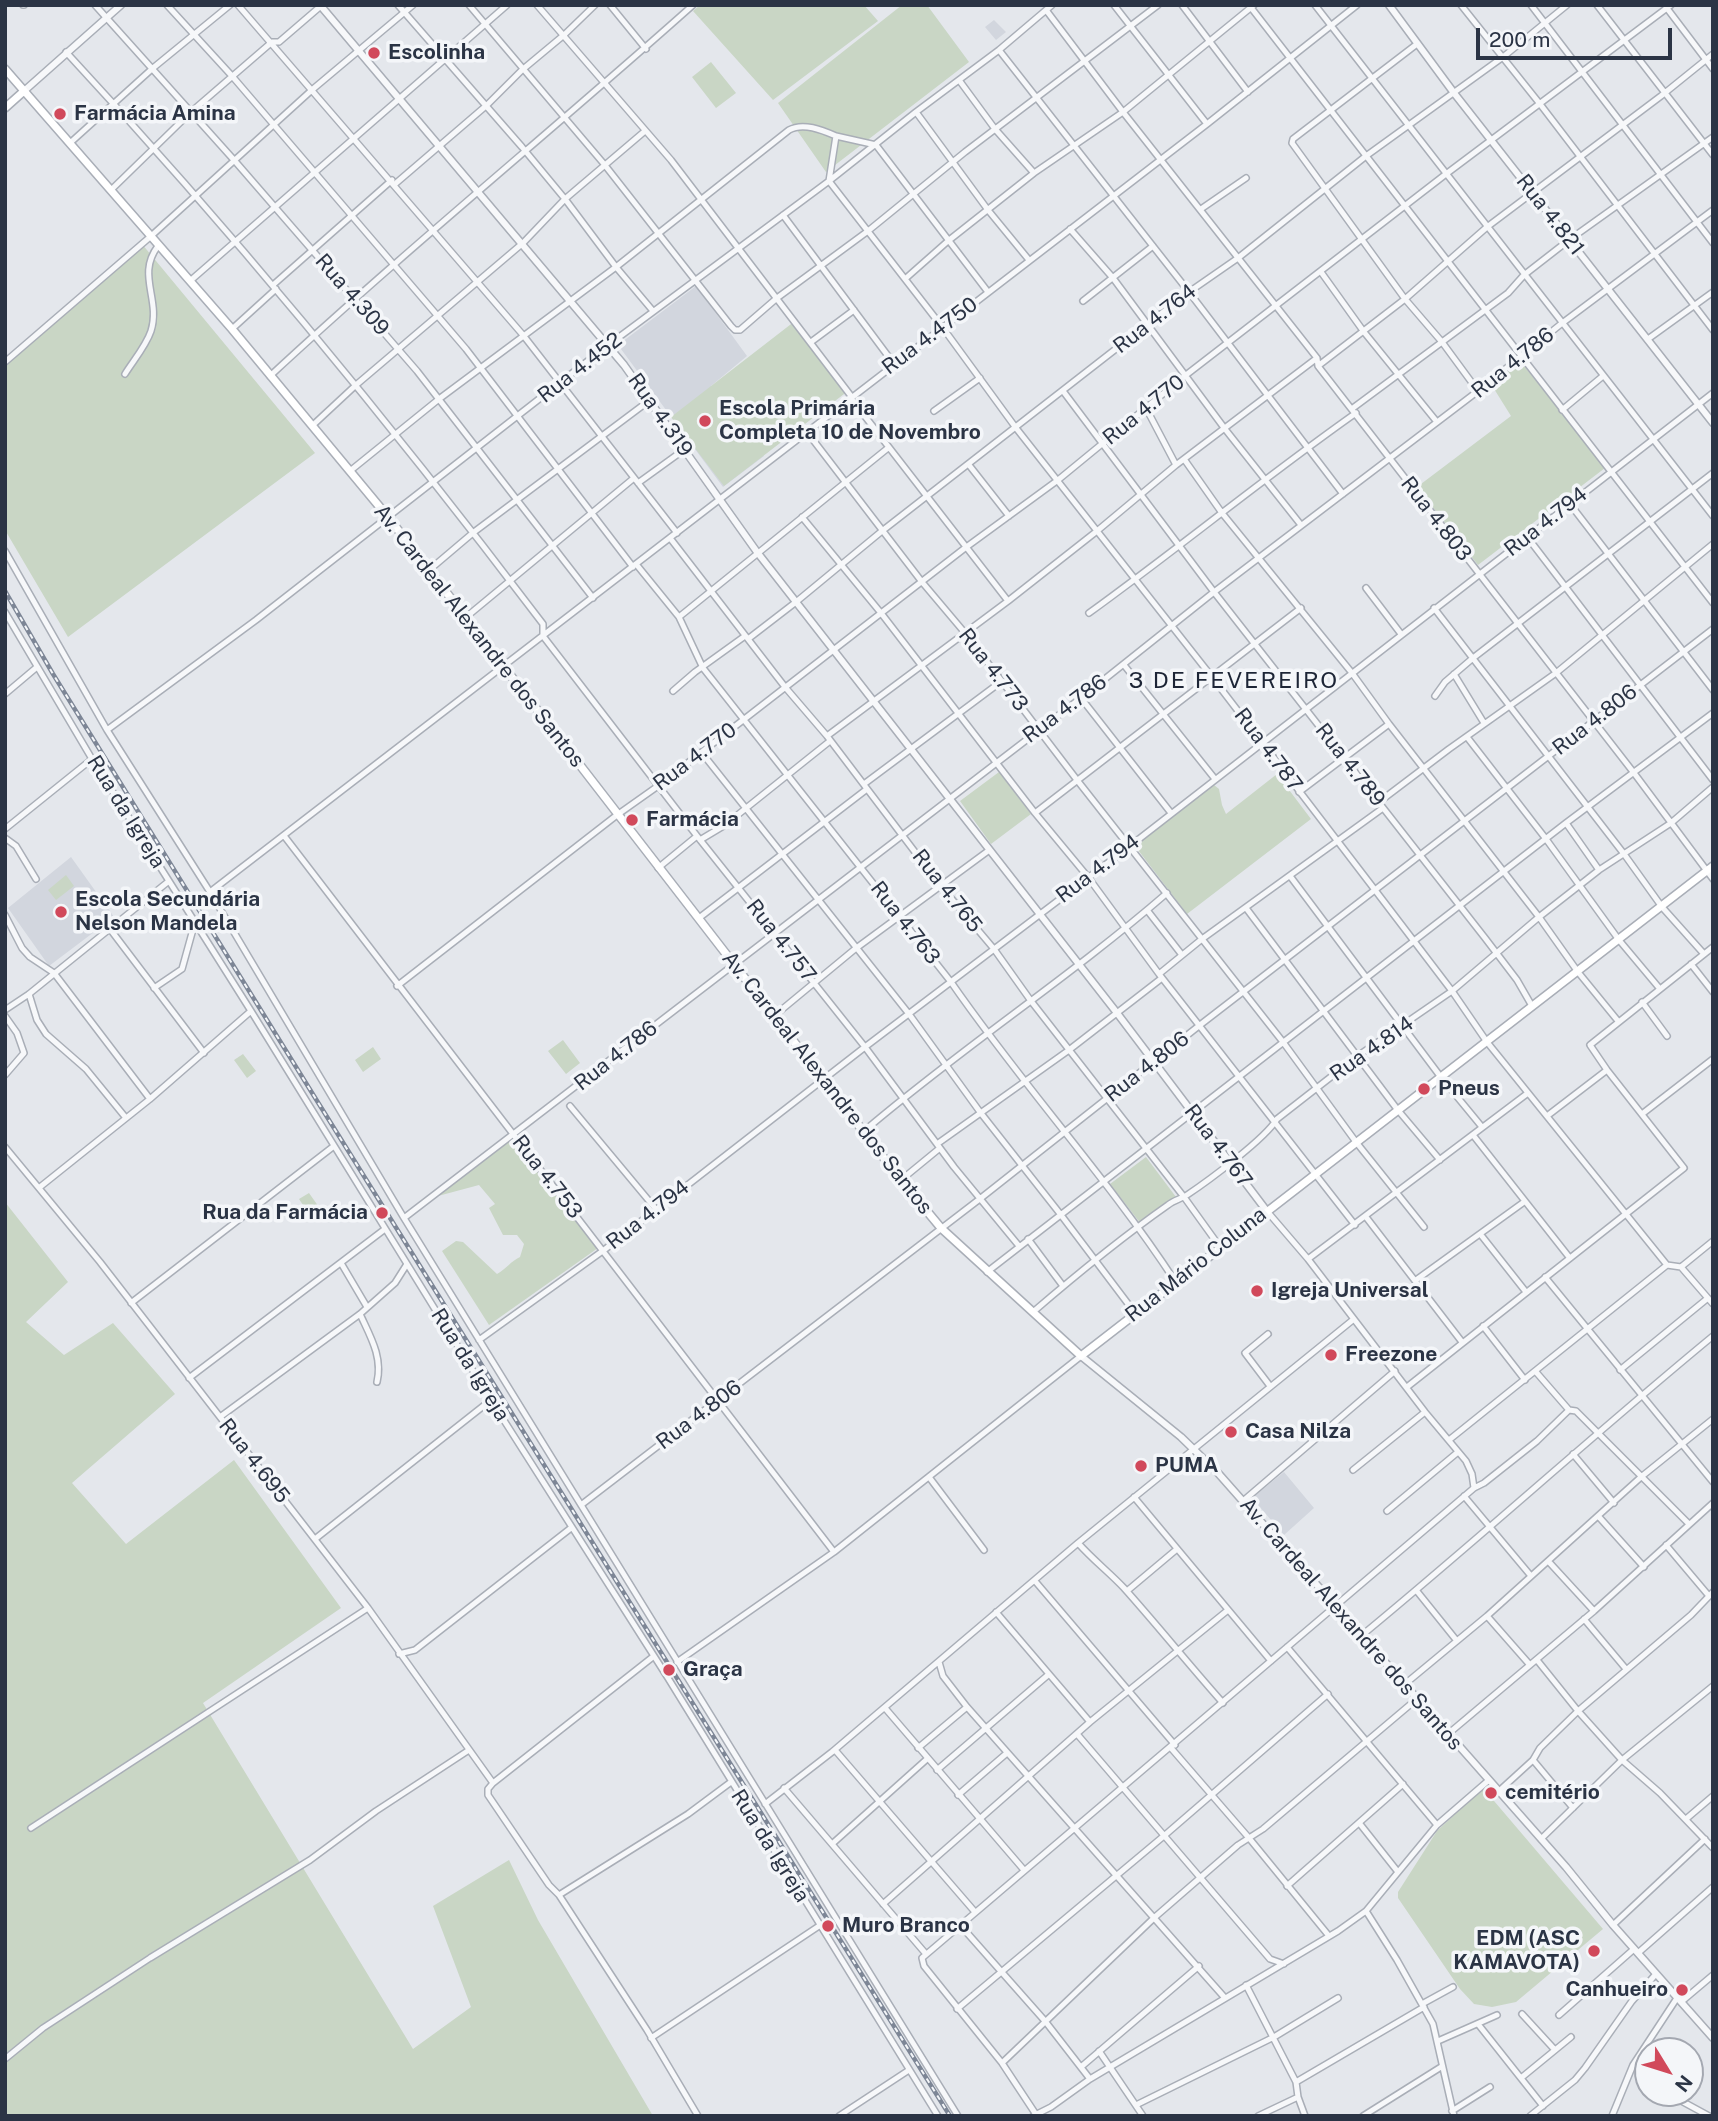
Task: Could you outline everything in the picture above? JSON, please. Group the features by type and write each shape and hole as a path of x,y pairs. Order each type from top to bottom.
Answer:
{"main road":[{"name":"Av. Cardeal Alexandre dos Santos","path":"5,69 232,329 388,517 658,869 941,1228 1080,1356"},
{"path":"5,108 24,91"},
{"name":"Rua Mário Coluna","path":"1080,1356 1709,869"}],"street":[{"name":"Rua 4.309","path":"95,5 398,349 478,447 593,598"},
{"path":"24,91 121,5"},
{"name":"Rua 4.763","path":"167,5 274,124 519,414 590,512 679,617 703,668 1139,1226 1175,1282"},
{"path":"70,143 153,68 230,5"},
{"path":"239,5 523,335 677,533"},
{"path":"111,190 191,112 321,5"},
{"name":"Rua 4.319","path":"321,5 571,299 650,400 757,552 980,840"},
{"path":"398,5 565,199 653,311"},
{"path":"5,362 150,237 313,89 413,5"},
{"path":"469,5 604,164 735,330 740,330 777,298 868,231 995,129 1158,5"},
{"path":"190,281 507,5"},
{"path":"537,5 671,160 811,342 926,498 1008,601"},
{"path":"232,329 313,250 487,106 522,70 595,5"},
{"path":"610,5 646,49"},
{"name":"Rua 4.452","path":"107,730 256,620 695,279 876,145 999,50 1052,5"},
{"path":"1114,5 1207,124"},
{"path":"1182,5 1248,92"},
{"path":"1315,5 1713,516"},
{"name":"Rua 4.4750","path":"210,892 1114,196 1357,5"},
{"name":"Rua 4.821","path":"1389,5 1454,93 1713,423"},
{"path":"1531,5 1713,243"},
{"name":"Rua 4.764","path":"673,691 796,602 840,564 1189,292 1238,258 1366,156 1503,57 1567,5"},
{"path":"1597,5 1713,155"},
{"path":"270,376 563,116 646,49 691,6"},
{"path":"905,279 1034,173 1123,112 1251,6 1289,59 1713,603"},
{"path":"1463,6 1713,330"},
{"path":"1667,6 1713,69"},
{"name":"Rua 4.770","path":"397,986 965,548 1058,480 1186,375 1667,6"},
{"path":"1046,10 1317,358 1318,366 1405,299 1487,227 1713,54"},
{"path":"1417,44 1329,110 1292,143 1405,299 1443,342 1478,391"},
{"path":"999,50 1343,494"},
{"name":"Rua 4.757","path":"66,52 275,287 434,480 543,624 543,636 865,1047 938,1146 1019,1246"},
{"path":"959,80 995,129 1034,173"},
{"path":"916,112 988,210 1029,260"},
{"path":"350,471 439,398 616,267 796,126 876,145 988,292"},
{"path":"313,425 523,243 565,199 645,131"},
{"path":"829,181 836,136"},
{"path":"1088,613 1135,580 1508,293 1524,275 1569,240 1713,137"},
{"path":"1201,209 1246,178"},
{"name":"Rua 4.787","path":"829,181 943,328 1016,428 1212,677 1415,942 1486,1042 1667,1265"},
{"name":"Rua 4.786","path":"404,1218 1124,665 1214,592 1390,459 1561,324 1713,210"},
{"path":"783,215 894,364"},
{"path":"1070,229 1113,278 1301,525"},
{"path":"125,374 151,332 153,300 147,270 150,256 158,246"},
{"path":"1083,301 1153,246"},
{"path":"1321,272 1364,332 1437,422"},
{"path":"1648,340 1713,292"},
{"path":"811,342 855,310"},
{"path":"658,869 699,838 746,808 829,738 1317,358"},
{"name":"Rua 4.803","path":"1318,366 1709,869 1713,879"},
{"path":"1562,410 1603,376"},
{"path":"934,411 980,378"},
{"name":"Rua 4.789","path":"1063,391 1214,592 1517,980 1532,1006"},
{"name":"Rua 4.794","path":"479,1340 604,1250 1713,393"},
{"path":"429,571 474,532 558,467 603,437 650,400"},
{"path":"1146,408 1176,466"},
{"name":"Rua 4.773","path":"807,432 1424,1227"},
{"path":"679,617 888,448"},
{"path":"465,618 590,512 685,449"},
{"path":"1184,459 1222,513 1352,673 1618,1021"},
{"path":"969,465 1009,516"},
{"path":"1435,696 1454,674 1473,658 1713,472"},
{"path":"1570,503 1713,690"},
{"path":"802,517 881,613 1035,813 1088,877 1161,976 1355,1225"},
{"name":"Rua 4.765","path":"670,538 785,687 829,738 940,885 994,949 1220,1247"},
{"path":"1528,538 1713,780"},
{"path":"901,1180 980,1112 1117,1013 1202,939 1338,842 1424,768 1556,673 1713,544"},
{"name":"Rua da Igreja","path":"5,551 107,730 210,892 404,1218 958,2116"},
{"path":"1366,588 1401,634"},
{"path":"1035,813 1301,608"},
{"path":"1434,608 1662,907 1704,954"},
{"name":"Rua da Igreja","path":"5,612 87,751 571,1528 654,1656 938,2116"},
{"name":"Rua 4.806","path":"580,1505 981,1198 1419,854 1713,629"},
{"path":"1124,665 1215,779"},
{"path":"5,694 37,667"},
{"path":"1454,674 1484,723"},
{"path":"699,918 824,822 909,749 1002,681"},
{"path":"1081,698 1171,813"},
{"path":"987,1272 1566,823 1713,713"},
{"path":"1299,792 1389,724"},
{"path":"1467,737 1546,839 1619,940 1660,989"},
{"path":"702,753 909,1014 980,1112 1135,1313"},
{"path":"5,829 92,759"},
{"name":"Rua 4.814","path":"1033,1312 1139,1226 1171,1202 1184,1197 1231,1161 1359,1055 1405,1026 1452,991 1599,870 1671,823 1713,787"},
{"path":"1566,823 1599,870"},
{"name":"Rua 4.753","path":"285,836 397,986 604,1250 834,1552"},
{"path":"5,838 16,846 36,879"},
{"name":"Rua 4.767","path":"980,840 1117,1013 1266,1210 1308,1259 1449,1440 1469,1467 1474,1488"},
{"path":"774,1016 855,949 988,850"},
{"path":"1290,876 1482,1128"},
{"path":"5,1010 29,994 169,881"},
{"path":"863,1132 945,1065 1125,929 1167,893"},
{"path":"1246,908 1397,1109 1440,1160"},
{"path":"1147,910 1182,955"},
{"path":"5,915 30,957 54,974 150,1099"},
{"path":"155,988 182,969 195,922"},
{"path":"110,929 204,1053"},
{"path":"1407,1387 1684,1168 1590,1045 1713,947"},
{"path":"1690,964 1713,992"},
{"path":"29,994 39,1025 86,1069 126,1118"},
{"path":"1642,1002 1667,1036"},
{"path":"40,1187 150,1099 251,1011"},
{"path":"5,1016 17,1033 24,1053 5,1075"},
{"path":"1642,1114 1713,1059"},
{"path":"1548,1116 1607,1070"},
{"path":"1308,1259 1398,1194 1528,1093"},
{"path":"570,1106 655,1208"},
{"path":"1473,1135 1569,1257"},
{"path":"131,1303 334,1146"},
{"name":"Rua 4.695","path":"5,1147 40,1187 368,1608 492,1783 488,1795 549,1885 559,1895"},
{"path":"1416,1280 1524,1202"},
{"path":"1366,1217 1462,1342"},
{"path":"189,1378 385,1229"},
{"path":"1481,1235 1526,1292"},
{"path":"1028,1239 1063,1286"},
{"path":"1681,1267 1713,1241"},
{"path":"341,1263 367,1307"},
{"path":"220,1417 360,1314 395,1283 407,1264"},
{"path":"1449,1440 1667,1265 1681,1267 1710,1301 1620,1370"},
{"path":"1545,1277 1713,1482"},
{"path":"360,1314 378,1355 380,1369 377,1382"},
{"path":"765,1804 835,1750 1078,1543 1354,1319"},
{"path":"1483,1326 1525,1380"},
{"path":"1268,1334 1245,1353 1270,1386"},
{"path":"1361,1636 1490,1528 1640,1395 1713,1336"},
{"name":"Av. Cardeal Alexandre dos Santos","path":"1080,1356 1195,1450 1243,1501 1713,2038"},
{"name":"Rua Mário Coluna","path":"677,1662 834,1552 1080,1356"},
{"path":"1243,1501 1395,1371"},
{"path":"1536,1372 1569,1410 1576,1411 1688,1523"},
{"path":"315,1539 491,1400"},
{"path":"1489,1780 1437,1825 1366,1911 1035,2115 1002,2063 922,1961 926,1954 1024,1870 1125,1787 1464,1496 1485,1483 1537,1441 1569,1410"},
{"path":"1353,1470 1425,1412"},
{"path":"1405,1684 1549,1562 1641,1477 1713,1419"},
{"path":"1387,1511 1458,1452"},
{"path":"1573,1454 1614,1503"},
{"path":"929,1477 984,1550"},
{"path":"1464,1496 1531,1576"},
{"path":"1134,1497 1271,1661"},
{"path":"1448,1734 1594,1611 1713,1503"},
{"path":"1599,1517 1644,1567"},
{"path":"399,1654 415,1650 571,1528"},
{"path":"1078,1543 1127,1591 1223,1703"},
{"path":"1499,1791 1533,1760 1540,1748 1578,1711 1711,1594 1665,1545"},
{"path":"1127,1591 1177,1549"},
{"path":"1549,1562 1594,1611"},
{"path":"1035,1581 1129,1691 1329,1936"},
{"path":"1416,1590 1457,1641"},
{"path":"31,1828 368,1608"},
{"path":"883,1904 1090,1722 1228,1610"},
{"path":"996,1612 1090,1722"},
{"path":"1487,1616 1530,1665"},
{"path":"1584,1619 1626,1669"},
{"path":"1287,1647 1437,1825"},
{"path":"411,1669 415,1650"},
{"path":"492,1783 654,1656"},
{"path":"1537,1660 1622,1760 1713,1848"},
{"path":"939,1662 943,1676 967,1707 1225,1998"},
{"path":"930,1670 943,1676"},
{"path":"937,1770 1048,1675"},
{"path":"1541,1839 1622,1760 1713,1686"},
{"path":"957,2009 1166,1835 1328,1694"},
{"path":"1002,2063 1155,1917 1238,1845 1250,1838 1418,1699"},
{"path":"918,1748 967,1707"},
{"path":"885,1708 1024,1870"},
{"path":"1077,1734 1270,1959 1283,1964"},
{"path":"5,2059 43,2028 150,1958 310,1860 376,1811 469,1750"},
{"path":"835,1750 975,1912"},
{"path":"958,1795 1007,1753"},
{"path":"832,1844 928,1759"},
{"path":"1533,1760 1573,1808"},
{"path":"698,2116 652,2038 559,1895 688,1814 731,1782"},
{"path":"1287,1886 1403,1784"},
{"path":"784,1788 926,1954"},
{"path":"1686,1819 1713,1796"},
{"path":"1360,1824 1398,1871"},
{"path":"1614,1926 1705,1839"},
{"path":"1559,2015 1713,1887"},
{"path":"1366,1911 1423,2006 1438,2041 1441,2067 1453,2113 1490,2087"},
{"path":"652,2038 819,1926"},
{"path":"961,1926 1045,2021 1090,2079"},
{"path":"1267,1974 1270,1959"},
{"path":"1081,2067 1199,1966"},
{"path":"1530,2116 1585,2068 1632,2001 1656,1974"},
{"path":"1652,2037 1679,2000 1713,1975"},
{"path":"1246,1986 1296,2082 1298,2098 1305,2116"},
{"path":"1296,2082 1452,1987"},
{"path":"1136,2105 1274,2037 1338,1998"},
{"path":"1522,2014 1555,2050"},
{"path":"1438,2041 1497,2015"},
{"path":"1478,2024 1543,2106"},
{"path":"1521,2078 1571,2036"},
{"path":"1099,2051 1143,2116"},
{"path":"1613,2115 1634,2065"},
{"path":"1363,2116 1441,2067"},
{"path":"839,2116 909,2070"},
{"path":"1258,2116 1298,2098"},
{"path":"1692,2107 1709,2116"}],"shaded area":[{"path":"994,20 1006,32 996,40 985,27"},
{"name":"Escola Primária Completa 10 de Novembro","path":"696,286 747,356 711,386 764,456 723,487 618,345"},
{"name":"Escola Secundária Nelson Mandela","path":"71,857 114,917 49,966 8,908"},
{"path":"1284,1472 1314,1508 1284,1535 1252,1498"}],"green space":[{"path":"700,5 864,5 878,21 773,100 693,11"},
{"path":"902,5 927,5 969,62 826,172 778,103"},
{"path":"711,62 736,93 716,108 692,77"},
{"path":"142,244 315,453 68,637 5,530 5,366"},
{"path":"795,321 848,391 724,486 671,417"},
{"path":"1521,362 1605,468 1478,565 1417,487 1511,416 1491,384"},
{"path":"999,772 1031,814 991,844 960,801"},
{"path":"1277,774 1311,819 1187,914 1135,846 1214,785 1219,789 1226,814"},
{"path":"66,875 74,886 56,900 48,890"},
{"path":"563,1040 580,1063 566,1074 548,1051"},
{"path":"373,1047 381,1059 363,1072 355,1060"},
{"path":"243,1054 256,1071 247,1078 234,1060"},
{"path":"514,1135 598,1248 489,1325 442,1251 456,1241 463,1242 497,1274 520,1257 524,1244 517,1235 503,1235 489,1208 495,1204 479,1185 438,1196"},
{"path":"1146,1157 1176,1197 1141,1224 1110,1184"},
{"path":"309,1193 321,1210 311,1217 299,1199"},
{"path":"5,1202 68,1282 26,1322 64,1355 113,1323 175,1394 72,1483 126,1544 234,1460 341,1608 203,1703 413,2049 471,2007 433,1906 509,1860 538,1920 653,2116 5,2116"},
{"path":"1483,1788 1603,1929 1516,2002 1492,2007 1474,2004 1460,1989 1398,1898 1398,1892 1437,1831"}],"railway":[{"path":"5,591 53,674 314,1096 950,2116"}],"place":[{"name":"Escolinha","path":"374,53"},
{"name":"Farmácia Amina","path":"60,114"},
{"name":"Escola Primária Completa 10 de Novembro","path":"705,421"},
{"name":"Farmácia","path":"632,820"},
{"name":"Escola Secundária Nelson Mandela","path":"61,912"},
{"name":"Pneus","path":"1424,1089"},
{"name":"Rua da Farmácia","path":"382,1213"},
{"name":"Igreja Universal","path":"1257,1291"},
{"name":"Freezone","path":"1331,1355"},
{"name":"Casa Nilza","path":"1231,1432"},
{"name":"PUMA","path":"1141,1466"},
{"name":"Graça","path":"669,1670"},
{"name":"cemitério","path":"1491,1793"},
{"name":"Muro Branco","path":"828,1926"},
{"name":"EDM (ASC KAMAVOTA)","path":"1594,1951"},
{"name":"Canhueiro","path":"1682,1990"}],"district":[{"name":"3 DE FEVEREIRO","path":"1234,681"}]}
